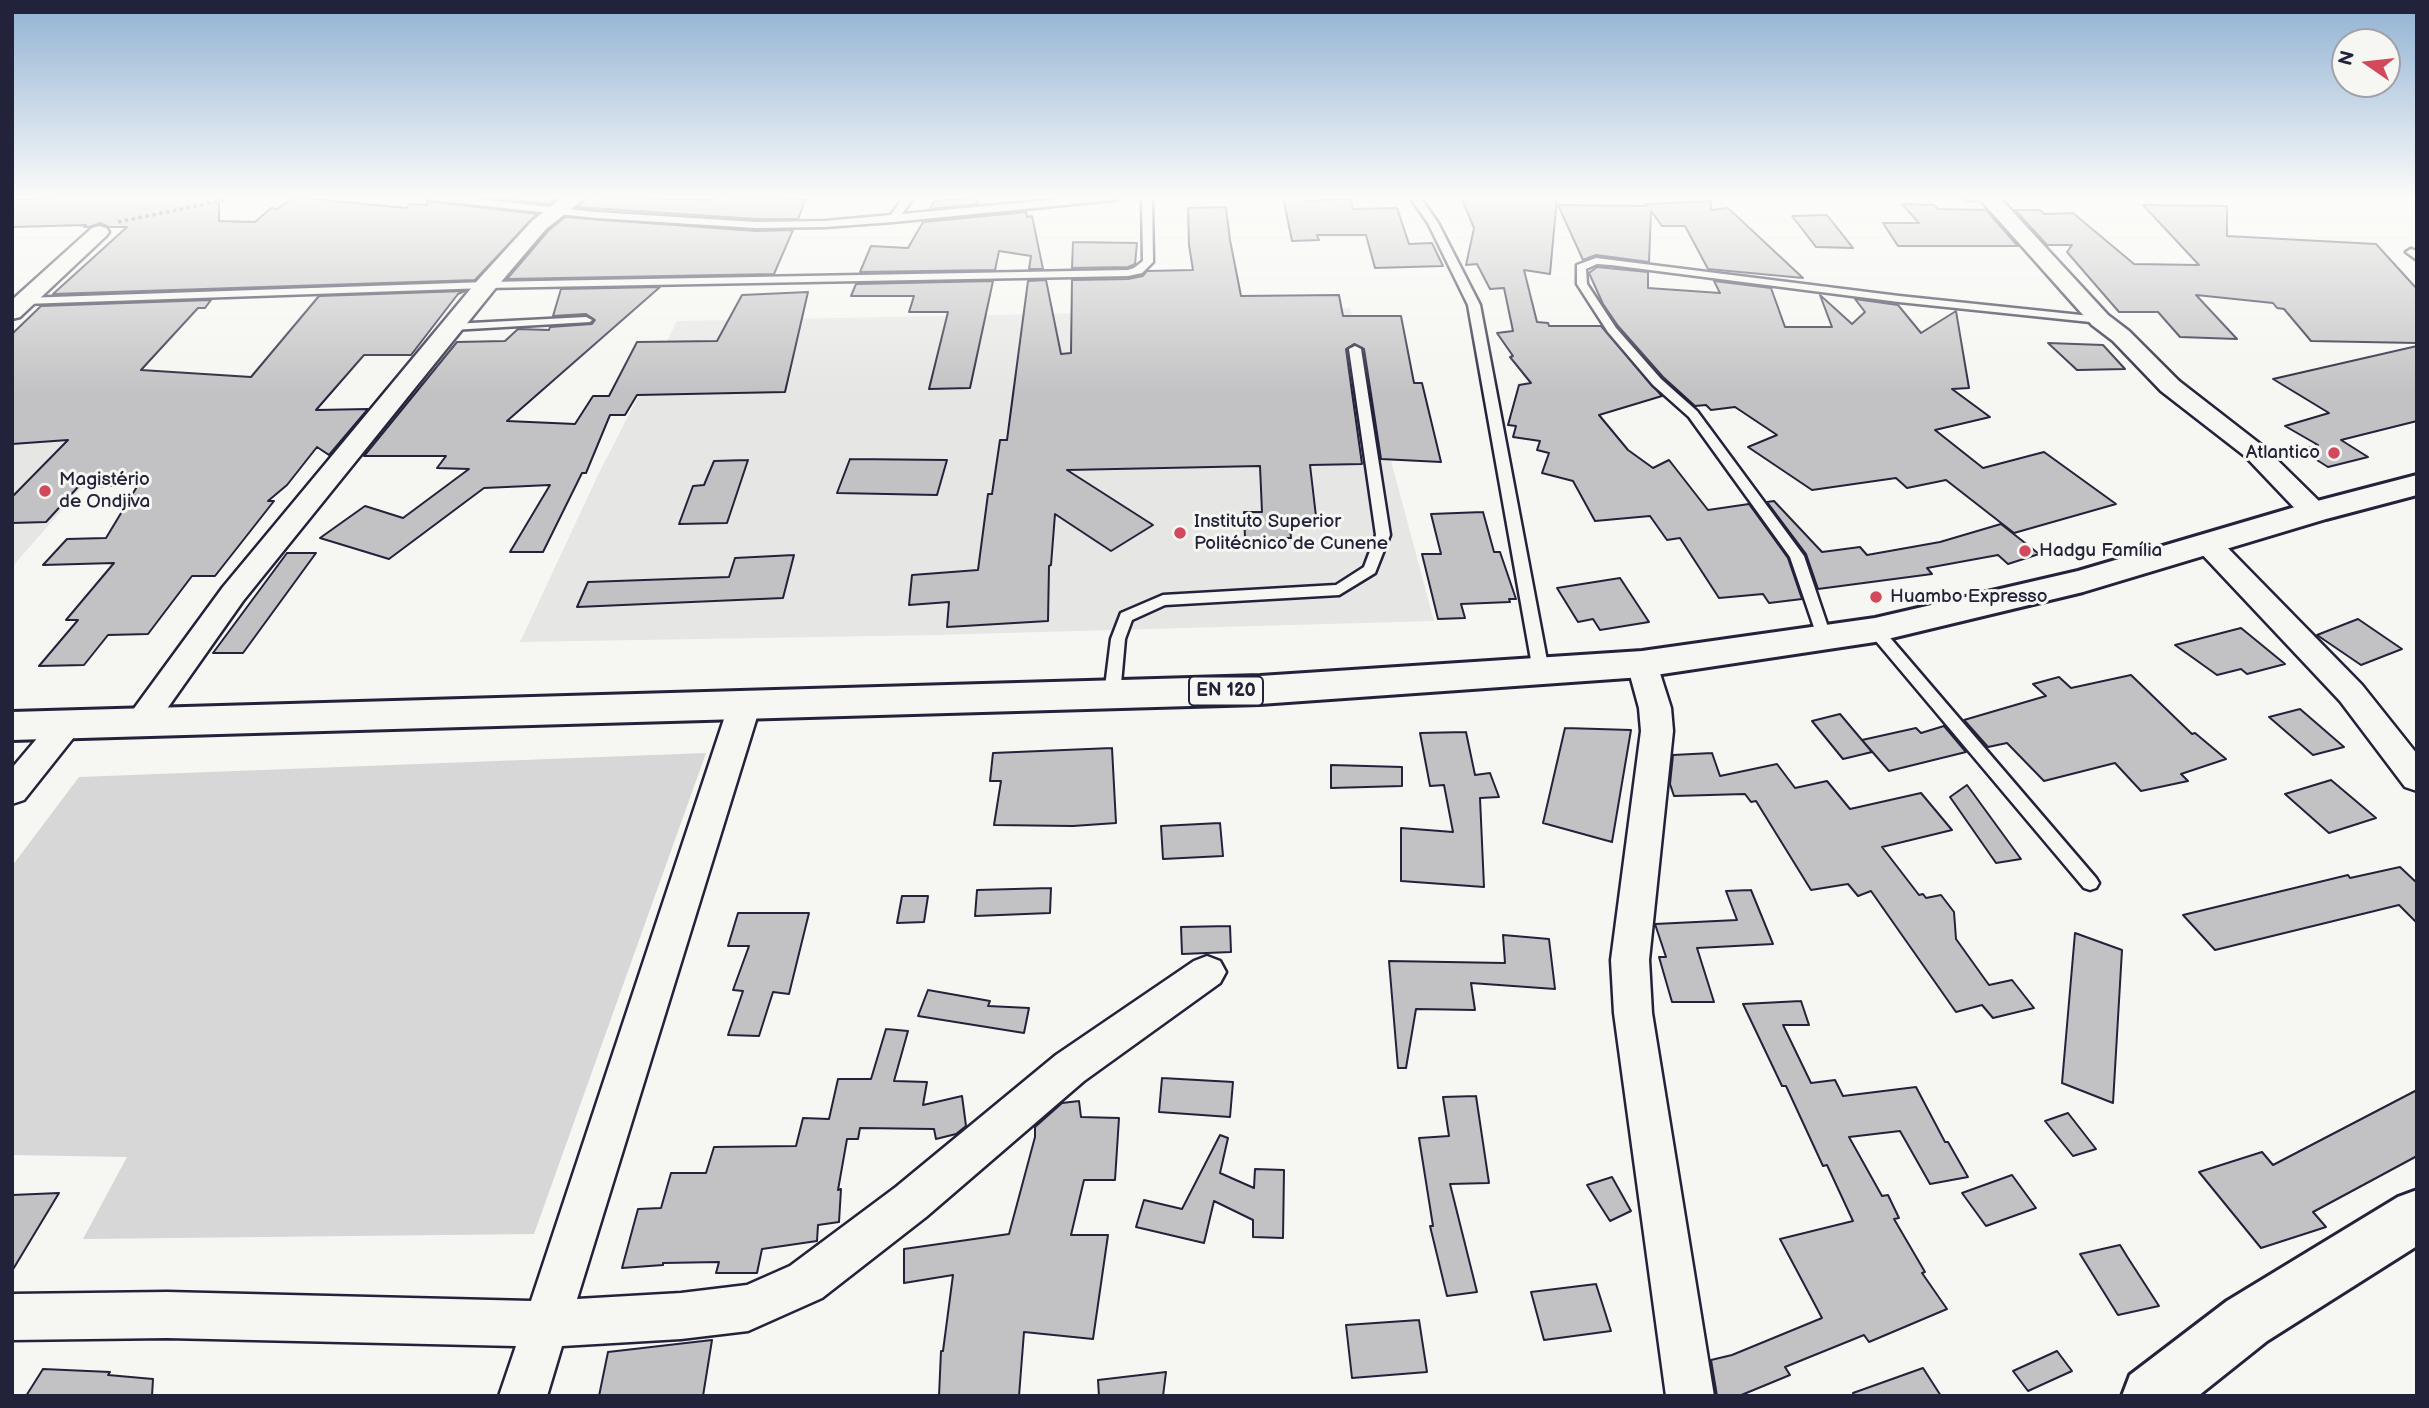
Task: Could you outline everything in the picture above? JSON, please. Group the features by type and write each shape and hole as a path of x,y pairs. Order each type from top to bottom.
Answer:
{"main road":[{"name":"EN 120","path":"12,726 744,707 1260,690 1642,664 1875,630 2083,581 2314,512 2417,485"},
{"path":"2151,1396 2248,1321 2417,1216"}],"street":[{"path":"18,306 65,263"},
{"path":"141,722 233,594 506,263"},
{"path":"2049,263 2100,320 2121,336 2171,386 2255,452 2314,512"},
{"path":"2208,544 2351,692 2417,778"},
{"path":"1642,664 1655,708 1657,731 1630,960 1633,1013 1689,1396"},
{"path":"523,1396 744,707"},
{"path":"12,791 67,724"},
{"path":"12,1317 167,1315 547,1324 681,1316 748,1308 806,1282 911,1202 1070,1068 1208,972"}],"lane":[{"path":"18,306 486,285 1128,273 1138,271 1147,263"},
{"path":"1453,263 1474,305 1541,671"},
{"path":"1592,263 1581,267 1582,284 1612,330 1657,382 1693,414 1797,556 1825,639"},
{"path":"1617,263 1885,297 2100,320"},
{"path":"452,327 586,320"},
{"path":"1112,695 1118,639 1126,617 1163,600 1339,590 1370,570 1383,535 1355,349"},
{"path":"1875,630 2090,883"}],"shaded area":[{"path":"1350,308 1434,621 935,635 520,642 598,475 677,321"},
{"name":"Magistério de Ondjiva","path":"149,411 12,567 12,415"},
{"path":"706,753 534,1234 83,1239 127,1157 12,1155 12,866 79,777"}],"building":[{"path":"88,263 491,263 475,280 53,294"},
{"path":"521,263 779,263 774,274 507,279"},
{"path":"864,263 997,263 995,270 860,272"},
{"path":"1030,263 1042,263 1043,269 1029,269"},
{"path":"1072,263 1135,263 1128,267 1072,268"},
{"path":"1192,263 1234,263 1241,296 1339,295 1343,316 1401,316 1414,383 1422,383 1441,462 1381,459 1364,349 1354,344 1346,349 1362,464 1310,465 1317,525 1290,526 1291,538 1245,538 1244,512 1262,512 1260,466 1067,470 1153,525 1111,551 1055,514 1049,566 1048,621 947,627 949,602 909,605 912,575 978,570 988,494 992,494 1000,440 1007,440 1028,281 1046,280 1061,354 1071,353 1072,280 1128,279 1143,276 1147,271 1193,270"},
{"path":"1374,263 1441,263 1443,266 1375,268"},
{"path":"1466,263 1551,263 1550,274 1524,270 1537,322 1548,323 1549,326 1601,326 1662,396 1599,415 1628,450 1653,468 1669,460 1708,510 1749,504 1788,558 1802,599 1769,603 1763,594 1719,598 1680,538 1667,540 1650,516 1595,521 1573,481 1542,473 1549,453 1537,450 1540,441 1513,437 1516,426 1508,425 1519,385 1531,383 1510,357 1513,356 1497,333 1513,331 1504,288 1490,289 1477,264 1466,265"},
{"path":"1705,263 1787,263 1803,278 1708,269"},
{"path":"2076,263 2199,265 2197,263 2393,263 2417,289 2417,343 2311,341 2284,309 2277,308 2273,303 2196,295 2237,339 2180,337 2158,312 2119,312"},
{"path":"1597,267 1648,272 1648,288 1720,293 1714,281 1771,288 1785,327 1832,327 1820,295 1852,324 1865,312 1855,299 1898,305 1921,333 1956,311 1969,388 1952,389 1990,417 1935,430 1983,468 2044,452 2116,504 2014,533 1946,480 1907,488 1896,478 1812,490 1748,447 1777,435 1735,407 1711,410 1706,405 1695,406 1663,377 1618,326 1603,304 1589,273"},
{"path":"993,281 970,388 929,389 948,312 909,312 914,296 851,296 856,284"},
{"path":"660,287 507,421 575,424 593,396 609,396 637,342 717,341 742,295 808,292 785,392 637,395 625,415 610,415 586,473 582,473 543,552 510,552 550,485 484,488 389,559 320,538 365,506 403,518 469,469 437,468 446,456 364,456 457,342 505,341 518,329 549,330 550,327 592,324 595,320 586,314 553,316 561,289"},
{"path":"465,291 458,294 411,355 364,355 316,410 368,409 329,455 317,447 287,485 268,501 274,501 215,576 192,576 148,634 108,635 84,665 39,666 78,620 66,620 114,563 43,565 67,539 106,538 138,485 78,487 46,522 12,523 12,497 68,440 12,444 12,334 41,306 211,300 205,308 198,308 141,370 251,377 319,296"},
{"path":"2048,343 2103,345 2125,369 2077,370"},
{"path":"2417,346 2417,421 2341,440 2368,457 2328,467 2301,450 2318,445 2285,426 2329,413 2273,379"},
{"path":"850,459 947,460 937,495 837,493"},
{"path":"748,460 727,523 679,524 693,486 704,485 714,461"},
{"path":"1774,501 1822,552 1860,547 1867,555 1940,542 2001,524 2039,554 2008,564 1998,555 1927,568 1932,574 1818,589 1806,554 1767,502"},
{"path":"1483,512 1494,552 1500,552 1516,599 1509,599 1510,602 1461,604 1465,618 1438,619 1422,554 1441,554 1431,514"},
{"path":"287,553 316,553 243,653 213,653"},
{"path":"794,555 783,598 577,607 588,582 729,577 735,558"},
{"path":"1620,578 1649,622 1600,630 1593,619 1578,622 1557,588"},
{"path":"2358,619 2402,649 2361,665 2317,635"},
{"path":"2241,628 2285,664 2247,674 2241,669 2217,675 2175,645"},
{"path":"2131,675 2192,734 2195,733 2226,759 2181,774 2188,781 2141,791 2115,763 2044,781 2007,743 1988,747 1964,720 2046,696 2033,684 2059,677 2071,688"},
{"path":"2300,709 2344,747 2313,755 2269,717"},
{"path":"1840,714 1872,752 1843,759 1812,721"},
{"path":"1944,726 1966,752 1889,771 1862,740 1916,728 1921,733"},
{"path":"1565,728 1631,730 1612,842 1543,823"},
{"path":"1466,732 1475,775 1490,773 1499,797 1480,798 1484,887 1401,881 1401,828 1453,832 1444,785 1430,786 1420,733"},
{"path":"1112,748 1116,823 1073,826 994,825 1001,781 990,781 993,753"},
{"path":"1712,753 1720,776 1777,764 1795,788 1827,781 1850,809 1921,793 1952,830 1882,847 1919,895 1923,894 1926,898 1941,895 1954,912 1956,939 1989,985 2012,980 2034,1008 1993,1018 1982,1005 1956,1012 1871,891 1858,896 1848,884 1811,890 1756,801 1751,802 1745,794 1674,796 1670,784 1673,755"},
{"path":"1331,765 1402,767 1402,786 1331,788"},
{"path":"2331,780 2376,818 2329,833 2285,794"},
{"path":"1967,785 2021,859 1996,863 1950,797"},
{"path":"1220,823 1223,856 1163,859 1161,826"},
{"path":"2400,867 2417,883 2417,923 2399,905 2215,950 2183,915 2348,875 2350,878"},
{"path":"1051,888 1050,913 975,916 977,890"},
{"path":"1751,890 1773,944 1697,948 1714,1002 1672,1002 1659,957 1666,957 1655,924 1737,920 1726,891"},
{"path":"902,896 928,896 924,922 897,923"},
{"path":"738,913 809,913 789,994 773,992 759,1036 728,1035 743,991 733,990 749,946 728,946"},
{"path":"1230,926 1231,952 1182,954 1181,927"},
{"path":"2075,933 2122,950 2113,1103 2062,1083"},
{"path":"1503,935 1549,939 1555,989 1471,983 1475,1010 1416,1009 1406,1068 1398,1068 1389,961 1505,963"},
{"path":"928,990 990,1001 988,1006 1029,1008 1024,1033 918,1016"},
{"path":"1801,1001 1809,1025 1783,1025 1811,1083 1835,1080 1843,1096 1916,1087 1945,1142 1948,1142 1968,1177 1930,1184 1900,1131 1849,1137 1882,1196 1888,1195 1899,1218 1894,1219 1925,1272 1922,1273 1947,1309 1869,1342 1864,1335 1785,1367 1790,1375 1739,1396 1717,1396 1711,1360 1732,1355 1822,1318 1780,1239 1853,1221 1827,1165 1823,1166 1786,1086 1782,1086 1743,1004"},
{"path":"886,1029 908,1031 894,1081 927,1082 923,1105 962,1096 966,1126 956,1134 936,1139 934,1129 860,1128 858,1139 847,1139 838,1190 841,1189 839,1222 818,1225 817,1241 762,1249 757,1273 716,1273 719,1262 663,1263 622,1268 638,1209 661,1208 671,1173 706,1173 714,1147 796,1146 803,1118 829,1119 838,1079 871,1079"},
{"path":"1162,1078 1233,1082 1230,1117 1159,1112"},
{"path":"2417,1090 2417,1156 2313,1212 2326,1227 2261,1248 2199,1172 2262,1152 2273,1165"},
{"path":"1476,1096 1489,1183 1450,1184 1477,1292 1447,1296 1430,1226 1433,1226 1419,1138 1449,1136 1443,1097"},
{"path":"1079,1101 1081,1117 1119,1118 1115,1180 1084,1180 1071,1235 1108,1235 1093,1339 1024,1332 1019,1396 939,1396 941,1351 953,1275 904,1283 904,1249 1009,1234 1035,1137 1035,1127 1062,1103"},
{"path":"2068,1113 2096,1149 2073,1156 2045,1121"},
{"path":"1220,1135 1228,1138 1220,1173 1254,1188 1255,1169 1284,1170 1283,1238 1253,1237 1253,1220 1214,1201 1204,1243 1136,1227 1144,1200 1182,1209"},
{"path":"2012,1175 2036,1208 1986,1226 1962,1193"},
{"path":"1612,1177 1631,1211 1610,1221 1587,1185"},
{"path":"59,1193 12,1271 12,1195"},
{"path":"2120,1245 2159,1306 2118,1315 2080,1254"},
{"path":"1596,1284 1611,1331 1544,1340 1531,1292"},
{"path":"1419,1320 1427,1372 1352,1378 1346,1325"},
{"path":"712,1340 703,1396 599,1396 608,1352"},
{"path":"2057,1351 2072,1371 2028,1391 2013,1371"},
{"path":"1923,1368 1941,1396 1854,1396 1853,1393"},
{"path":"43,1369 110,1372 108,1375 153,1379 152,1396 26,1396"},
{"path":"1166,1372 1163,1396 1099,1396 1098,1380"}],"place":[{"name":"Atlantico","path":"2334,453"},
{"name":"Magistério de Ondjiva","path":"45,491"},
{"name":"Instituto Superior Politécnico de Cunene","path":"1180,533"},
{"name":"Hadgu Família","path":"2025,551"},
{"name":"Huambo Expresso","path":"1876,597"}]}
